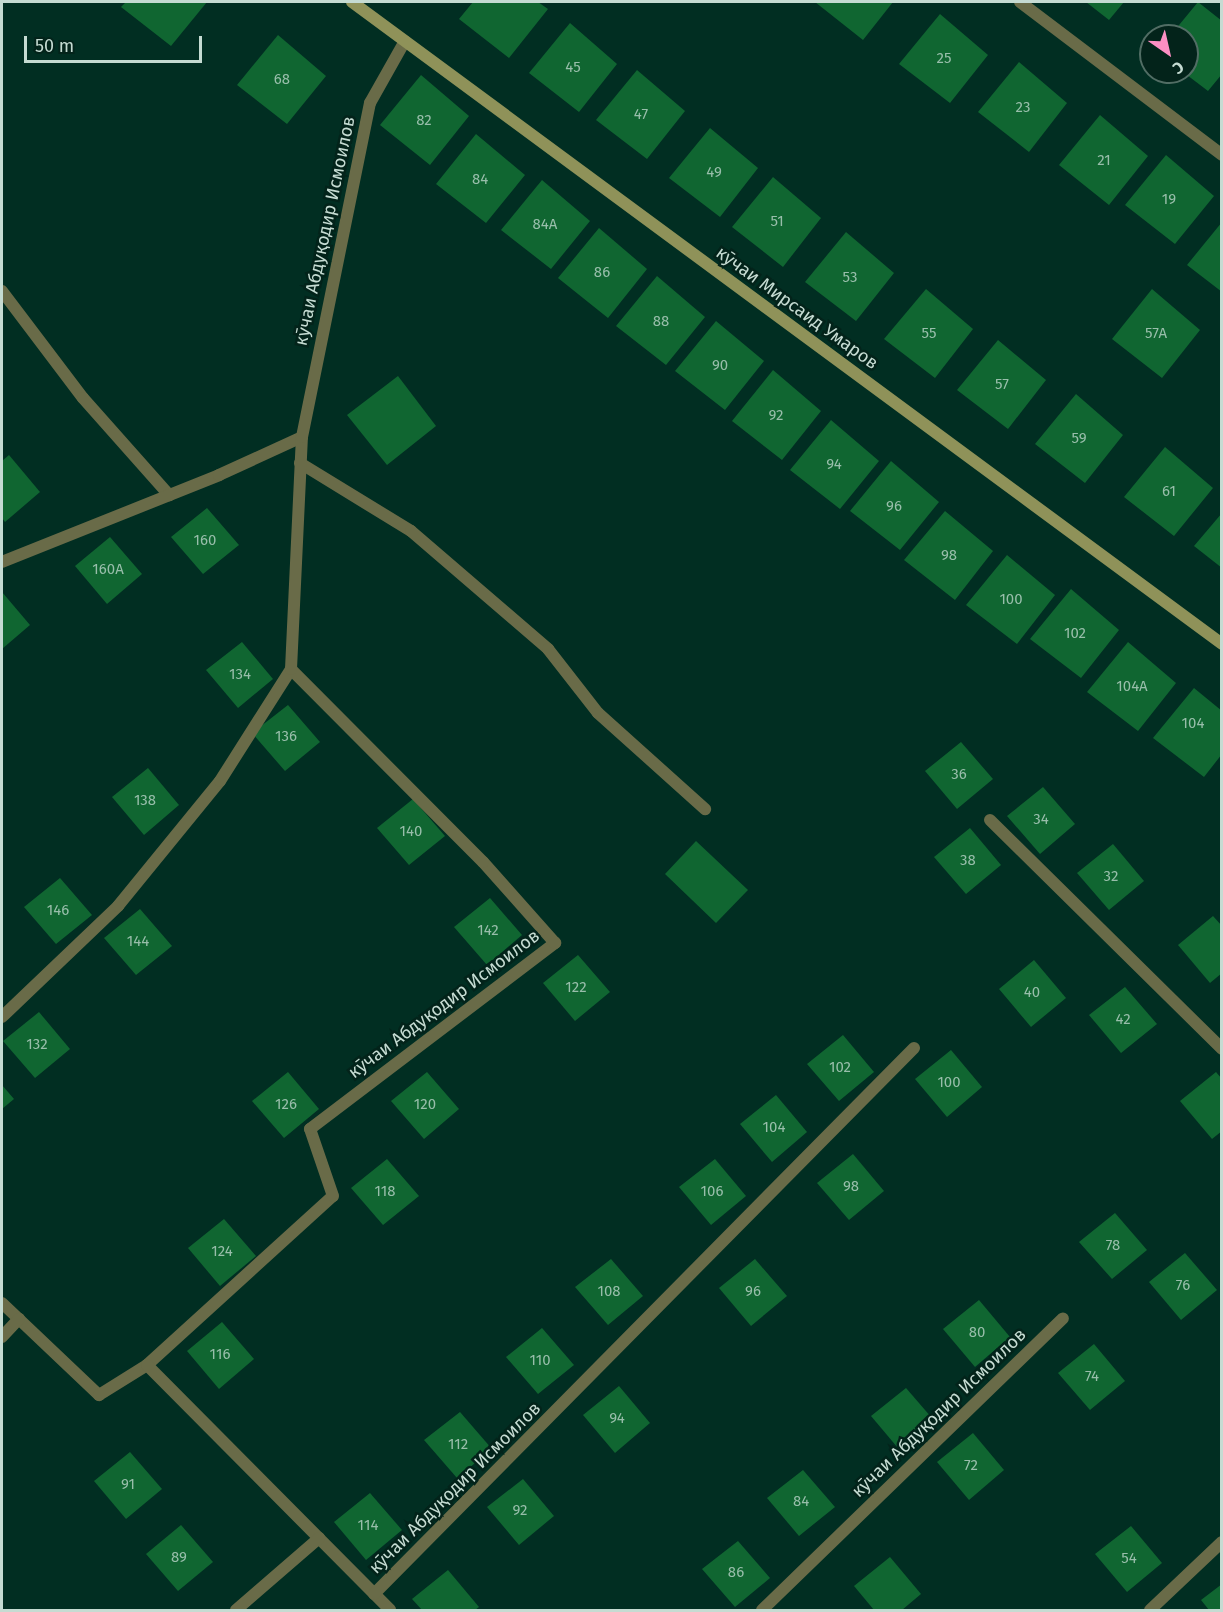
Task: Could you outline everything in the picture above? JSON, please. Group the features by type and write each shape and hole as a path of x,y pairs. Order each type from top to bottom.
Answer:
{"street":[{"name":"кӯчаи Мирсаид Умаров","path":"352,2 1221,644"},
{"path":"1020,2 1221,155"},
{"name":"кӯчаи Абдуқодир Исмоилов","path":"2,1017 118,906 220,781 291,669 302,437 370,103 405,41"},
{"path":"2,291 83,398 169,495"},
{"path":"2,562 169,495 302,437"},
{"path":"300,463 420,538 548,649 598,713 705,809"},
{"name":"кӯчаи Абдуқодир Исмоилов","path":"2,1303 99,1395 147,1365 333,1196 310,1129 555,943 483,862 291,669"},
{"path":"990,820 1221,1049"},
{"name":"кӯчаи Абдуқодир Исмоилов","path":"374,1594 914,1048"},
{"name":"кӯчаи Абдуқодир Исмоилов","path":"762,1611 1064,1318"},
{"path":"2,1337 18,1319"},
{"name":"кӯчаи Абдуқодир Исмоилов","path":"147,1365 390,1611"},
{"path":"236,1611 318,1538"},
{"path":"1150,1611 1221,1542"}],"building":[{"path":"126,2 207,2 171,46 121,7"},
{"path":"473,2 538,2 548,9 509,58 459,19"},
{"path":"815,2 893,2 863,40"},
{"path":"1086,2 1124,2 1109,20"},
{"path":"1198,2 1222,21 1222,74 1208,91 1199,84 1199,24 1180,24"},
{"path":"940,14 988,55 950,103 899,64"},
{"path":"570,23 617,64 579,112 529,73"},
{"path":"278,35 326,76 287,124 237,85"},
{"path":"1019,62 1067,103 1029,152 978,112"},
{"path":"637,70 685,111 647,159 596,120"},
{"path":"421,75 469,116 430,165 380,125"},
{"path":"1100,115 1148,156 1109,205 1059,165"},
{"path":"710,128 758,168 720,217 669,178"},
{"path":"476,134 525,175 486,223 436,184"},
{"path":"1166,155 1214,196 1175,244 1125,205"},
{"path":"773,177 821,218 783,267 732,227"},
{"path":"542,180 590,221 551,269 501,230"},
{"path":"1222,222 1222,292 1187,265"},
{"path":"599,228 647,269 608,318 558,278"},
{"path":"846,232 894,273 856,321 805,282"},
{"path":"657,276 705,317 666,365 616,326"},
{"path":"926,289 973,329 935,378 884,339"},
{"path":"1152,289 1200,330 1162,378 1112,339"},
{"path":"716,321 764,361 725,410 675,371"},
{"path":"998,340 1046,380 1008,429 957,390"},
{"path":"773,370 821,411 782,460 732,421"},
{"path":"398,376 436,426 387,465 347,415"},
{"path":"1076,394 1123,435 1085,483 1035,444"},
{"path":"831,420 879,461 840,509 790,470"},
{"path":"1165,447 1213,488 1174,536 1124,497"},
{"path":"9,455 40,492 5,522 2,518 2,461"},
{"path":"891,461 939,502 900,550 850,511"},
{"path":"207,508 239,545 203,574 171,537"},
{"path":"945,511 993,551 955,600 904,560"},
{"path":"1222,513 1222,568 1194,546"},
{"path":"110,537 142,574 107,604 75,566"},
{"path":"1007,555 1055,595 1017,644 966,605"},
{"path":"1071,589 1119,630 1081,678 1030,639"},
{"path":"2,592 30,625 2,649"},
{"path":"242,642 273,679 238,708 206,670"},
{"path":"1128,642 1176,683 1138,731 1087,692"},
{"path":"1194,688 1222,711 1222,754 1204,777 1153,738"},
{"path":"288,705 320,742 285,771 252,733"},
{"path":"961,742 993,779 957,809 925,771"},
{"path":"148,768 179,805 144,835 112,797"},
{"path":"1043,787 1075,824 1040,854 1007,816"},
{"path":"413,799 445,836 409,865 377,828"},
{"path":"970,828 1001,865 966,894 934,857"},
{"path":"696,841 748,890 716,923 665,874"},
{"path":"1113,844 1144,881 1109,910 1077,873"},
{"path":"60,878 92,915 56,944 24,907"},
{"path":"490,898 522,935 487,965 454,927"},
{"path":"140,909 172,946 136,975 104,938"},
{"path":"1213,916 1222,926 1222,973 1210,983 1178,945"},
{"path":"578,955 610,992 575,1021 543,983"},
{"path":"1034,960 1066,998 1031,1027 999,989"},
{"path":"1125,987 1157,1024 1121,1053 1089,1015"},
{"path":"39,1012 70,1049 35,1078 3,1041"},
{"path":"843,1035 874,1072 839,1101 807,1064"},
{"path":"951,1050 982,1087 947,1117 915,1079"},
{"path":"288,1072 319,1109 284,1138 252,1101"},
{"path":"427,1072 459,1109 424,1139 391,1101"},
{"path":"1216,1072 1222,1079 1222,1131 1212,1139 1180,1101"},
{"path":"2,1085 14,1099 2,1109"},
{"path":"776,1095 807,1132 772,1162 740,1124"},
{"path":"853,1154 884,1191 849,1220 817,1183"},
{"path":"387,1159 419,1196 383,1225 351,1188"},
{"path":"715,1159 746,1196 711,1225 679,1187"},
{"path":"1115,1213 1147,1250 1112,1279 1079,1242"},
{"path":"224,1219 256,1256 220,1286 188,1248"},
{"path":"1185,1253 1217,1290 1181,1320 1149,1282"},
{"path":"611,1259 643,1296 608,1325 575,1287"},
{"path":"755,1259 787,1296 751,1326 719,1288"},
{"path":"979,1300 1010,1337 975,1367 943,1329"},
{"path":"222,1322 254,1359 219,1389 187,1351"},
{"path":"542,1328 574,1365 538,1394 506,1357"},
{"path":"1094,1344 1125,1381 1090,1410 1058,1373"},
{"path":"619,1386 650,1423 615,1453 583,1415"},
{"path":"906,1388 938,1425 903,1454 871,1416"},
{"path":"460,1412 492,1449 457,1478 424,1440"},
{"path":"973,1433 1004,1470 969,1500 937,1462"},
{"path":"130,1452 162,1489 126,1519 94,1481"},
{"path":"803,1470 835,1507 799,1536 767,1498"},
{"path":"523,1479 554,1516 519,1545 487,1507"},
{"path":"370,1493 402,1530 366,1560 334,1522"},
{"path":"181,1525 213,1562 178,1591 146,1554"},
{"path":"1131,1526 1162,1563 1127,1592 1095,1554"},
{"path":"738,1541 770,1578 735,1607 702,1569"},
{"path":"890,1557 921,1594 902,1610 874,1610 854,1586"},
{"path":"448,1570 479,1607 475,1610 422,1610 412,1599"},
{"path":"1222,1584 1222,1610 1209,1610 1201,1600"}]}
